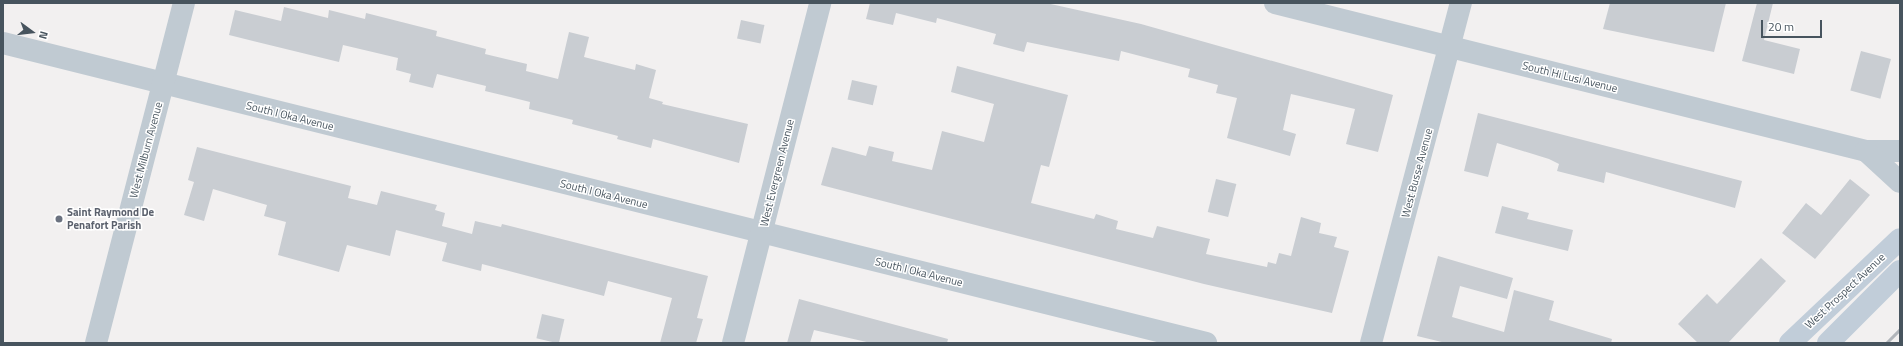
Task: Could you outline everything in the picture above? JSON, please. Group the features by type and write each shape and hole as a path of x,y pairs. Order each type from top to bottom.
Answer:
{"street":[{"name":"West Milburn Avenue","path":"96,343 184,3"},
{"name":"West Evergreen Avenue","path":"733,343 820,3"},
{"name":"South Hi Lusi Avenue","path":"1275,3 1866,151 1900,151"},
{"name":"West Busse Avenue","path":"1371,343 1451,48 1461,3"},
{"name":"South I Oka Avenue","path":"3,43 163,85 1206,343"},
{"name":"South Hi Lusi Avenue","path":"1866,151 1900,182"},
{"name":"West Prospect Avenue","path":"1790,343 1900,239"},
{"path":"1828,343 1900,272"}],"building":[{"path":"870,3 1046,3 1141,24 1393,95 1378,152 1346,144 1355,109 1291,94 1283,130 1296,134 1290,156 1227,138 1237,98 1216,93 1218,85 1188,77 1190,69 1121,51 1119,61 1027,42 1024,52 993,44 996,34 937,18 936,23 896,13 893,25 866,19"},
{"path":"1610,3 1726,3 1714,52 1603,29"},
{"path":"1757,3 1773,3 1764,40 1800,49 1794,74 1742,61"},
{"path":"284,7 328,18 329,10 365,19 366,13 437,31 436,36 486,49 485,54 527,64 526,71 558,79 569,32 589,37 584,57 635,70 636,64 656,70 649,98 663,102 662,104 748,124 739,163 653,139 651,148 617,139 618,136 572,124 573,120 529,109 530,102 485,91 486,86 437,74 433,88 409,82 411,74 396,70 398,58 343,45 339,62 229,35 235,10 281,21"},
{"path":"741,20 764,25 761,44 737,39"},
{"path":"1861,51 1891,59 1880,99 1850,91"},
{"path":"957,66 1068,95 1049,167 1041,165 1031,203 1094,219 1096,214 1118,221 1116,229 1153,238 1157,226 1210,239 1206,254 1267,267 1268,262 1276,264 1279,253 1291,256 1301,217 1321,223 1319,233 1337,237 1334,247 1349,251 1332,313 1204,284 821,185 832,147 866,156 869,146 894,152 892,161 932,170 942,131 984,142 994,104 951,92"},
{"path":"852,80 877,86 873,105 848,99"},
{"path":"1478,113 1742,181 1735,208 1606,172 1604,183 1557,171 1559,164 1549,159 1497,143 1488,177 1464,171"},
{"path":"197,147 351,186 348,198 377,205 381,191 437,205 435,210 445,213 442,226 472,234 475,221 501,227 502,224 708,276 697,318 703,319 696,343 660,343 672,298 608,281 604,296 482,264 481,271 442,261 447,243 396,230 390,256 347,245 339,272 278,255 286,222 264,216 267,205 213,189 204,221 184,215 194,182 188,180"},
{"path":"1216,179 1236,184 1228,217 1208,212"},
{"path":"1850,179 1870,195 1815,259 1782,233 1806,203 1821,215"},
{"path":"1502,206 1529,213 1527,219 1573,230 1568,251 1495,233"},
{"path":"1438,256 1513,278 1507,299 1460,286 1452,317 1504,332 1514,290 1554,301 1549,320 1612,339 1611,343 1446,343 1417,336"},
{"path":"1761,258 1786,281 1728,343 1698,343 1678,324 1707,294 1717,304"},
{"path":"799,299 948,339 947,343 871,343 814,330 810,343 787,343"},
{"path":"542,314 564,319 559,343 536,338"}],"railway":[{"path":"1886,343 1900,329"}],"place":[{"name":"Saint Raymond De Penafort Parish","path":"59,219"}]}
